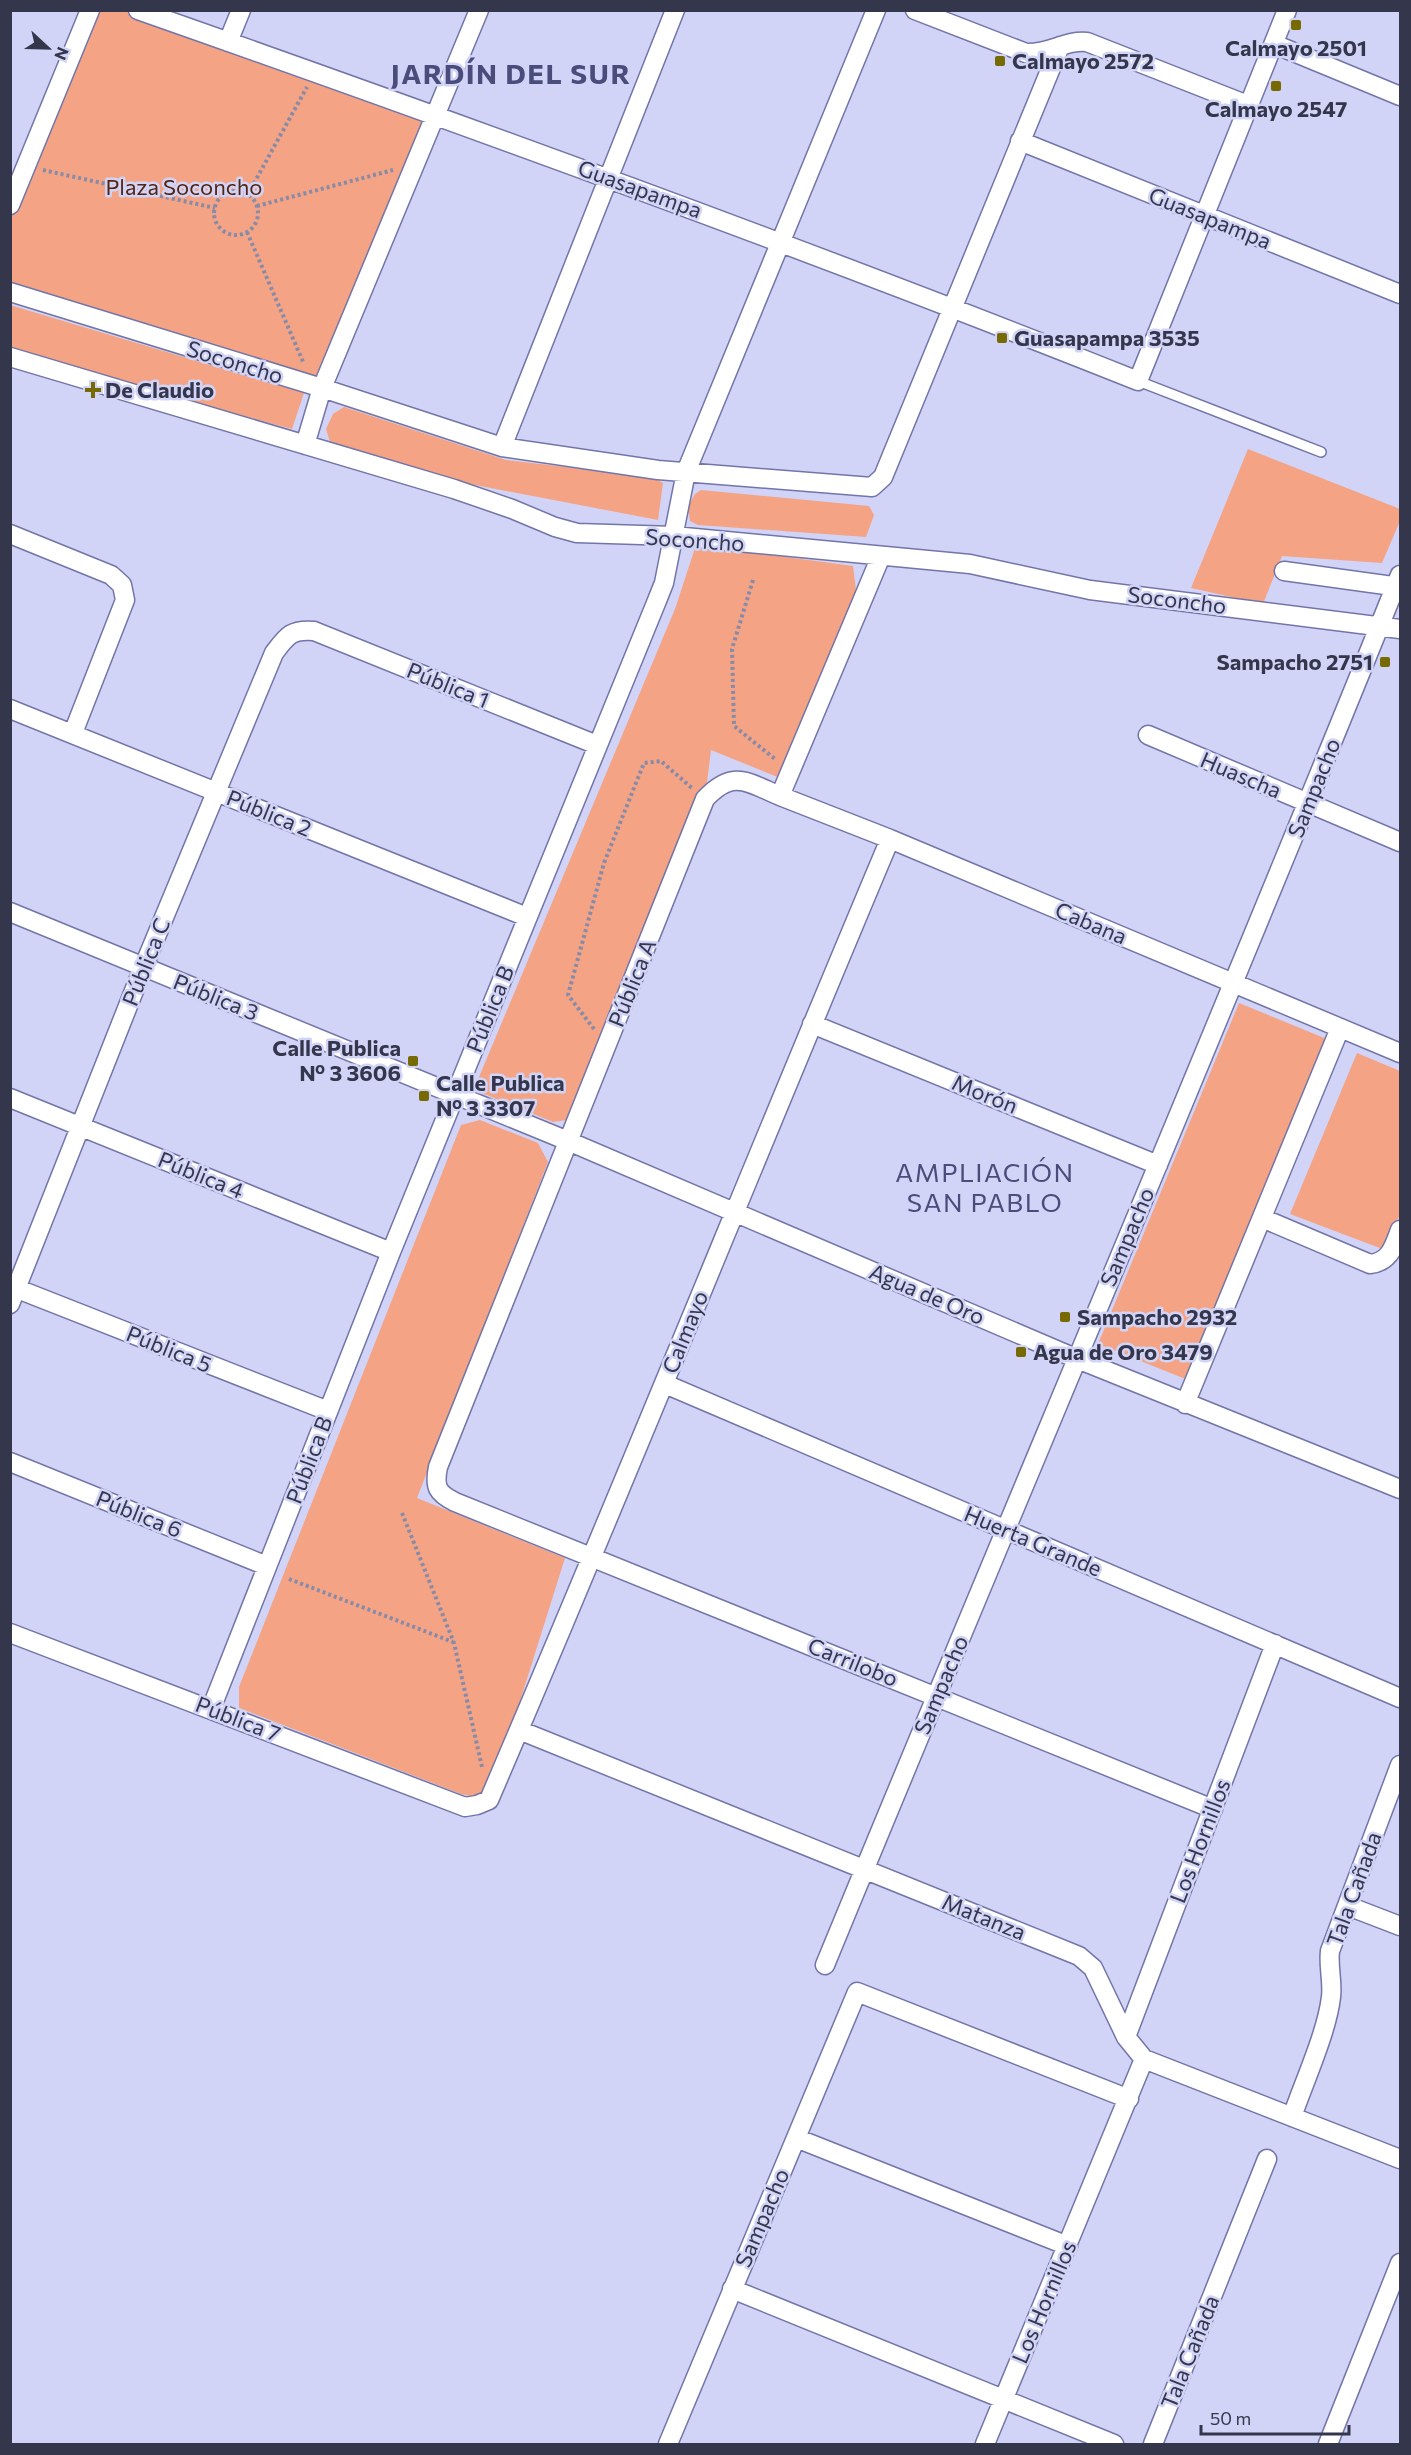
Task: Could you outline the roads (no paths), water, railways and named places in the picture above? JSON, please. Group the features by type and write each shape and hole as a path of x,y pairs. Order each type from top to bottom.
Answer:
{"street":[{"path":"10,205 90,10"},
{"name":"Guasapampa","path":"138,10 608,177 953,307 1138,381"},
{"path":"228,42 241,10"},
{"path":"305,445 318,387 479,10"},
{"path":"502,447 675,10"},
{"name":"Pública B","path":"211,1709 391,1252 664,583 686,472 876,10"},
{"path":"915,10 1026,53 1041,53 1075,41 1087,42 1250,106"},
{"path":"1138,381 1287,10"},
{"path":"1274,44 1401,96"},
{"path":"953,307 1060,46"},
{"name":"Guasapampa","path":"1020,141 1204,217 1401,294"},
{"name":"Soconcho","path":"10,292 527,453 686,472 861,487 872,486 883,477 953,307"},
{"name":"Soconcho","path":"10,357 454,489 555,527 577,532 674,536 970,564 1090,590 1401,629"},
{"path":"10,534 111,575 122,585 125,600 72,733"},
{"path":"780,796 881,556"},
{"path":"1284,571 1399,583"},
{"name":"Sampacho","path":"825,1965 1075,1358 1235,982 1399,583"},
{"name":"Pública 1","path":"299,630 314,631 597,745"},
{"name":"Pública C","path":"13,1293 143,968 274,653 286,636 299,630"},
{"name":"Pública 2","path":"10,709 527,917"},
{"name":"Huascha","path":"1148,735 1401,842"},
{"name":"Pública A","path":"594,1557 442,1496 437,1487 438,1467 705,799 717,786 729,781 743,781 780,796"},
{"name":"Cabana","path":"780,796 890,839 1401,1053"},
{"name":"Calmayo","path":"489,1800 594,1557 734,1211 890,839"},
{"path":"10,912 143,968"},
{"name":"Pública 3","path":"143,968 455,1094"},
{"name":"Morón","path":"812,1024 1158,1165"},
{"path":"1185,1404 1340,1028"},
{"name":"Agua de Oro","path":"455,1094 1185,1404 1401,1489"},
{"name":"Pública 4","path":"10,1098 391,1252"},
{"path":"1262,1218 1370,1264 1380,1263 1391,1253 1401,1230"},
{"name":"Pública 5","path":"13,1293 328,1411"},
{"name":"Huerta Grande","path":"665,1384 1401,1698"},
{"name":"Pública 6","path":"10,1462 267,1566"},
{"name":"Carrilobo","path":"594,1557 1213,1809"},
{"name":"Pública 7","path":"10,1633 465,1807 489,1800"},
{"name":"Los Hornillos","path":"1126,2037 1275,1644"},
{"name":"Matanza","path":"519,1730 1079,1956 1093,1968 1126,2037 1144,2059 1401,2159"},
{"name":"Tala Cañada","path":"1292,2117 1328,2013 1332,1994 1328,1966 1330,1951 1401,1765"},
{"path":"1348,1906 1401,1926"},
{"name":"Sampacho","path":"671,2444 732,2289 856,1992 1129,2099"},
{"name":"Los Hornillos","path":"985,2445 1144,2059"},
{"path":"795,2138 1068,2247"},
{"name":"Tala Cañada","path":"1153,2445 1267,2159"},
{"path":"1328,2445 1401,2263"},
{"path":"732,2289 1114,2445"}],"lane":[{"path":"1138,381 1321,452"}],"place":[{"name":"Calmayo 2501","path":"1296,25"},
{"name":"Calmayo 2572","path":"1000,61"},
{"name":"Calmayo 2547","path":"1276,86"},
{"name":"Guasapampa 3535","path":"1002,338"},
{"name":"De Claudio","path":"93,390"},
{"name":"Sampacho 2751","path":"1385,662"},
{"name":"Calle Publica Nº 3 3606","path":"413,1061"},
{"name":"Calle Publica Nº 3 3307","path":"424,1096"},
{"name":"Sampacho 2932","path":"1065,1317"},
{"name":"Agua de Oro 3479","path":"1021,1352"}],"district":[{"name":"JARDÍN DEL SUR","path":"511,74"},
{"name":"AMPLIACIÓN SAN PABLO","path":"985,1188"}],"park label":[{"name":"Plaza Soconcho","path":"184,187"}]}
